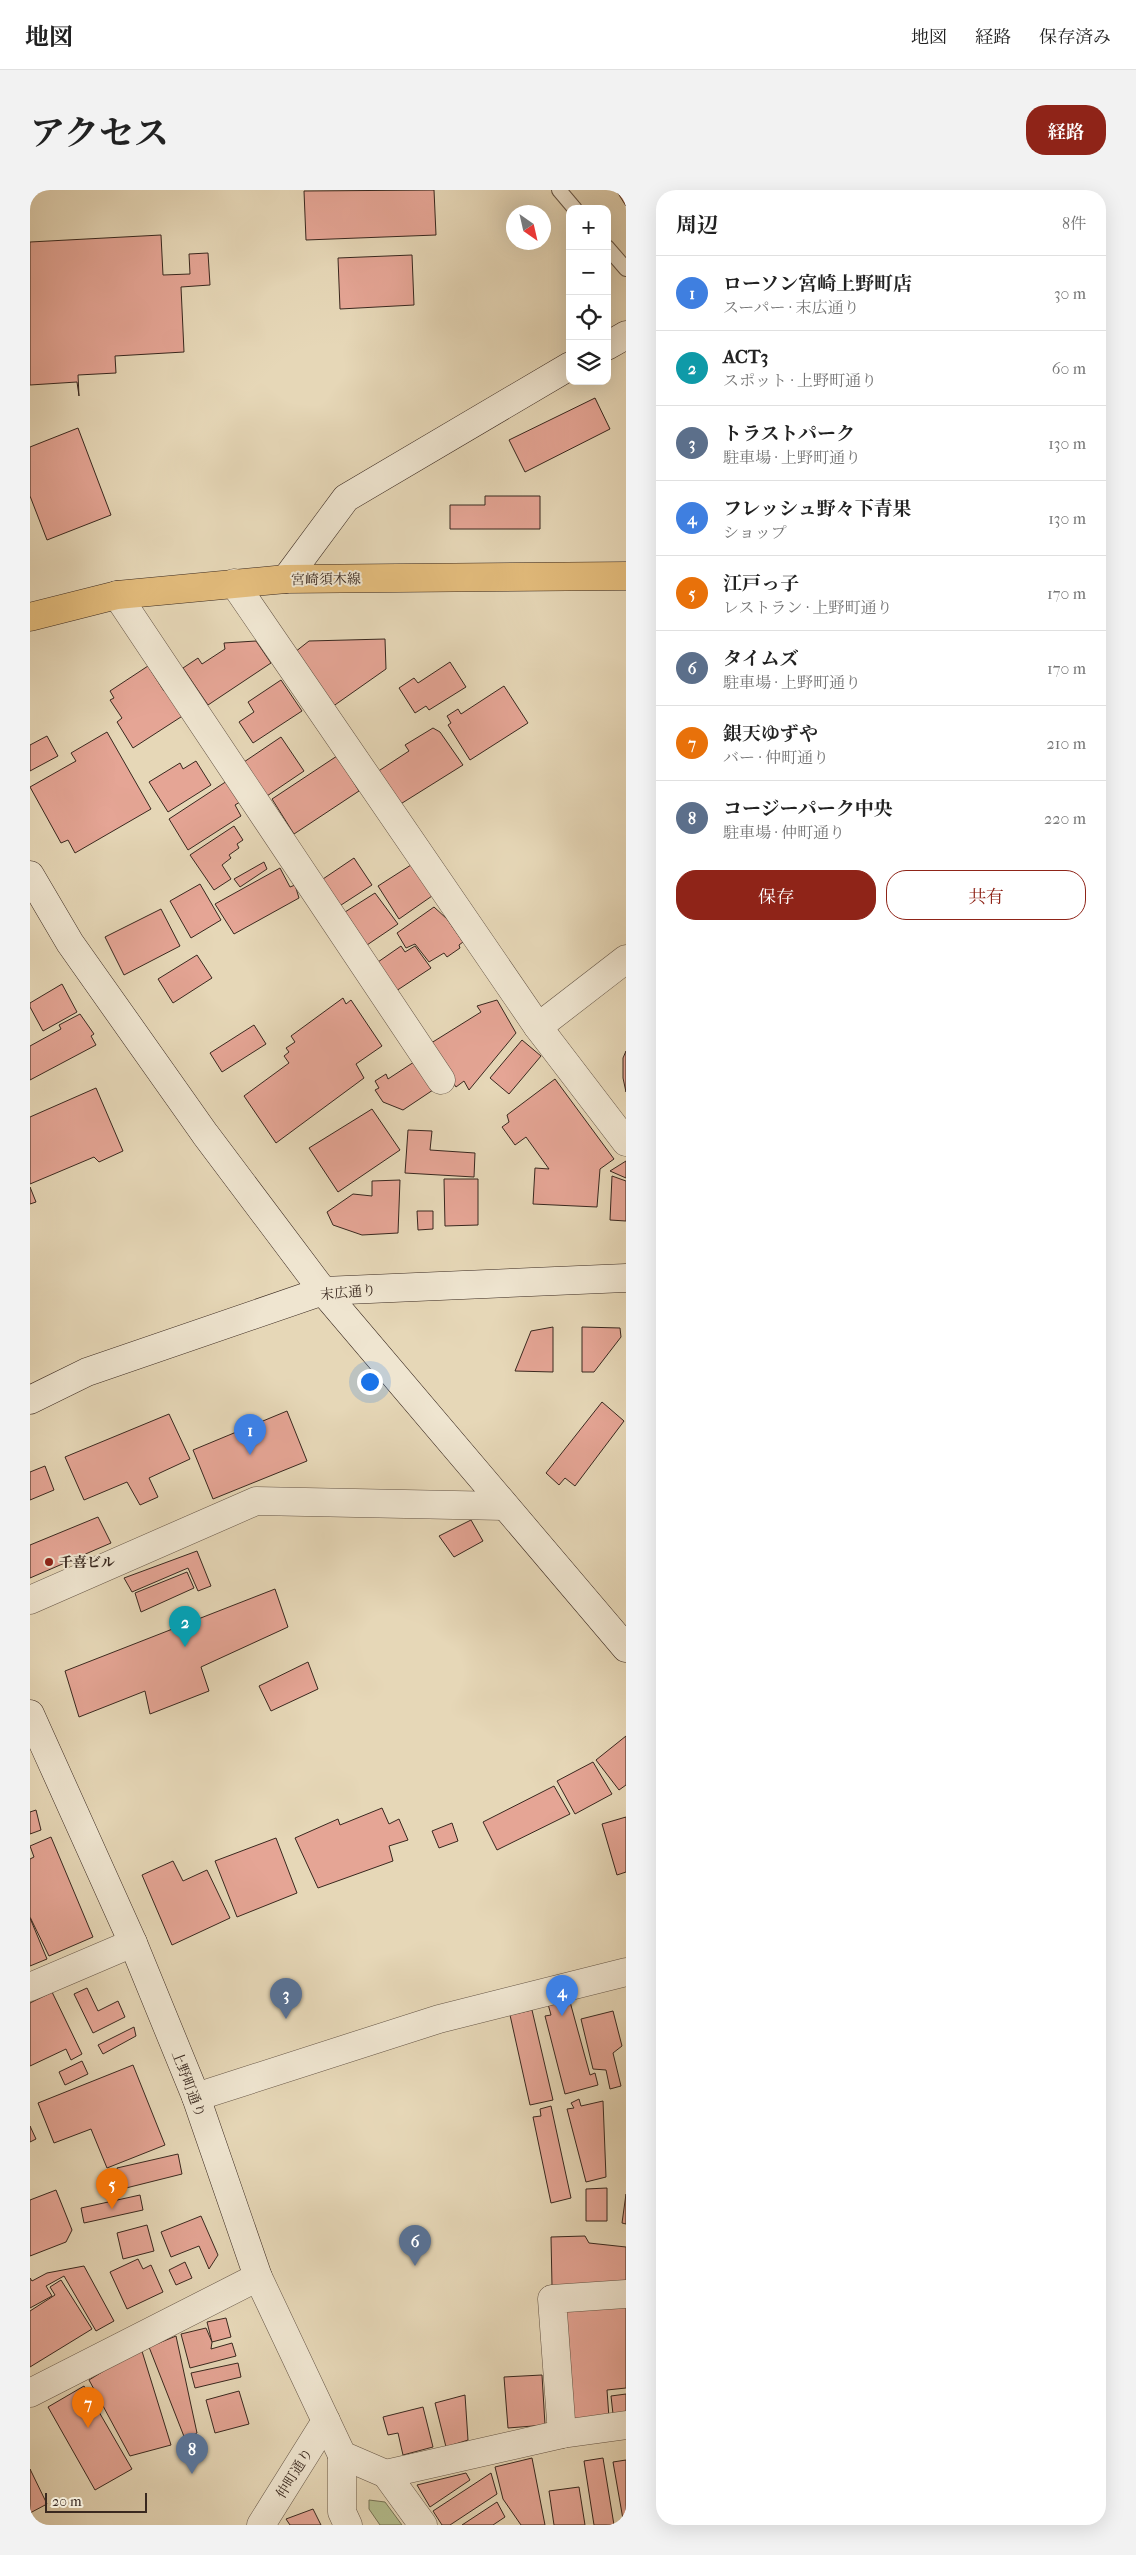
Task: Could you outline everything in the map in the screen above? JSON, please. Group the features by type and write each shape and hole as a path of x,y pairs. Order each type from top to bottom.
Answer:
{"main road":[{"name":"宮崎須木線","path":"30,617 117,595 234,583 286,580 626,576"}],"street":[{"path":"611,344 626,335"},
{"path":"286,580 346,498 566,368"},
{"path":"234,583 538,1027 626,1142"},
{"path":"117,595 441,1080"},
{"path":"30,875 70,943 205,1134 323,1291 504,1506 624,1643"},
{"path":"538,1027 626,959"},
{"name":"末広通り","path":"30,1400 87,1372 323,1291 626,1278"},
{"path":"30,1600 256,1501 504,1506"},
{"name":"上野町通り","path":"30,1714 133,1943 196,2098 258,2277 342,2455 342,2512 348,2525"},
{"path":"30,1987 133,1943"},
{"path":"196,2098 439,2018 626,1972"},
{"path":"30,2393 258,2277"},
{"path":"562,2434 552,2299 626,2294"},
{"name":"仲町通り","path":"262,2525 326,2421"},
{"path":"386,2474 562,2434 626,2425"},
{"path":"342,2455 386,2474 423,2525"}],"lane":[{"path":"559,190 572,205"},
{"path":"610,250 626,269"}],"green space":[{"path":"369,2500 385,2502 402,2525 380,2525 369,2509"}],"building":[{"path":"434,190 436,235 306,240 304,191"},
{"path":"616,190 626,190 626,206"},
{"path":"161,235 163,275 190,274 189,254 208,253 210,285 181,287 184,352 115,356 116,373 78,375 79,396 77,382 30,385 30,242"},
{"path":"412,255 414,305 340,309 338,258"},
{"path":"595,398 610,429 525,472 509,440"},
{"path":"78,428 111,515 47,540 30,496 30,447"},
{"path":"485,496 540,496 540,529 450,529 450,505 485,505"},
{"path":"385,639 386,669 332,707 295,652 309,641"},
{"path":"256,641 271,663 208,705 183,668 198,658 202,664 225,649 224,643"},
{"path":"450,662 466,687 429,710 426,706 415,713 399,688 414,678 418,683"},
{"path":"148,666 164,691 168,689 184,715 133,748 117,722 122,718 110,700 114,698 110,691"},
{"path":"281,680 302,711 253,743 239,722 254,712 248,702"},
{"path":"504,686 528,723 470,760 448,725 451,723 447,716 458,709 461,714"},
{"path":"433,728 440,732 463,765 399,805 377,772 409,751 405,745"},
{"path":"107,732 151,809 75,853 68,840 61,843 30,787 76,761 71,753"},
{"path":"47,736 58,756 30,771 30,745"},
{"path":"281,737 304,771 264,798 241,764"},
{"path":"337,756 359,791 294,834 272,799"},
{"path":"196,761 211,785 168,812 149,782 180,763 183,769"},
{"path":"227,781 240,802 235,805 241,816 188,850 169,819"},
{"path":"234,826 243,840 237,844 239,848 229,855 231,858 222,865 231,879 214,890 190,855"},
{"path":"354,858 372,885 338,907 320,881"},
{"path":"264,862 267,869 240,887 234,879"},
{"path":"411,865 432,896 399,919 378,886"},
{"path":"280,868 290,887 295,885 299,898 234,934 215,904"},
{"path":"200,884 221,920 191,938 170,901"},
{"path":"375,893 398,924 367,945 345,912"},
{"path":"434,907 447,919 463,942 459,945 460,948 447,957 444,953 429,962 415,944 406,948 397,933"},
{"path":"161,909 180,946 124,975 105,937"},
{"path":"401,946 405,952 415,946 431,968 396,991 378,962"},
{"path":"197,955 212,978 173,1003 158,979"},
{"path":"62,984 77,1012 43,1031 30,1007 30,1003"},
{"path":"343,998 346,1004 351,1000 382,1046 356,1064 364,1078 276,1143 244,1096 289,1063 284,1056 289,1052 286,1048 295,1042 291,1036"},
{"path":"497,1000 516,1033 469,1090 464,1081 456,1087 428,1045 481,1012 477,1006"},
{"path":"80,1014 94,1034 91,1036 96,1045 30,1080 30,1046 61,1029 59,1025"},
{"path":"254,1025 266,1044 222,1072 210,1053"},
{"path":"522,1040 541,1056 509,1094 490,1078"},
{"path":"626,1051 626,1092 623,1078 623,1058"},
{"path":"414,1062 433,1090 403,1110 383,1102 375,1090 379,1088 375,1081 386,1074 388,1079"},
{"path":"555,1079 614,1159 600,1169 597,1207 533,1204 535,1168 549,1169 526,1137 515,1145 502,1127 509,1122 507,1115"},
{"path":"96,1088 123,1151 99,1162 94,1157 30,1184 30,1117"},
{"path":"372,1109 400,1150 338,1192 309,1148"},
{"path":"408,1130 432,1131 430,1150 475,1153 474,1177 405,1173"},
{"path":"626,1161 626,1178 610,1171"},
{"path":"612,1176 626,1181 626,1221 610,1220"},
{"path":"444,1179 478,1179 478,1225 445,1226"},
{"path":"400,1180 398,1233 362,1235 333,1225 327,1212 353,1194 372,1196 372,1181"},
{"path":"30,1187 36,1202 30,1204"},
{"path":"417,1211 433,1211 433,1229 418,1230"},
{"path":"553,1327 553,1372 515,1371 531,1331"},
{"path":"582,1327 620,1328 621,1337 594,1372 582,1372"},
{"path":"602,1402 624,1421 575,1486 565,1478 559,1485 546,1473"},
{"path":"287,1411 307,1461 213,1499 193,1450"},
{"path":"169,1414 190,1459 149,1478 158,1497 140,1505 127,1482 84,1500 65,1457"},
{"path":"45,1466 54,1490 30,1500 30,1472"},
{"name":"千喜ビル","path":"98,1517 111,1543 30,1578 30,1545"},
{"path":"471,1520 483,1541 454,1557 439,1536"},
{"path":"197,1551 211,1586 198,1591 188,1568 132,1592 124,1578"},
{"path":"187,1572 194,1588 141,1612 135,1593"},
{"path":"275,1589 288,1627 201,1667 209,1691 150,1714 145,1691 79,1717 65,1671"},
{"path":"308,1662 318,1689 271,1711 259,1686"},
{"path":"626,1736 626,1785 619,1790 596,1760"},
{"path":"593,1762 612,1794 575,1814 557,1781"},
{"path":"554,1786 570,1814 497,1850 483,1822"},
{"path":"382,1808 389,1824 399,1819 408,1840 389,1846 393,1861 318,1888 295,1838 338,1819 340,1825"},
{"path":"36,1810 41,1830 30,1834 30,1812"},
{"path":"626,1817 626,1872 617,1875 602,1824"},
{"path":"452,1823 458,1841 439,1848 432,1831"},
{"path":"51,1837 93,1937 49,1956 30,1917 30,1859 34,1857 30,1846"},
{"path":"276,1838 297,1893 237,1917 215,1861"},
{"path":"173,1861 183,1881 207,1870 230,1918 172,1945 142,1875"},
{"path":"30,1918 47,1959 30,1966"},
{"path":"87,1988 98,2011 118,2001 125,2017 93,2033 74,1994"},
{"path":"52,1992 82,2054 71,2060 66,2049 30,2066 30,2003"},
{"path":"569,1998 590,2075 595,2073 598,2085 565,2094 545,2016 551,2015 548,2004"},
{"path":"532,2010 553,2100 530,2105 510,2015"},
{"path":"613,2011 622,2046 613,2053 621,2086 610,2089 606,2070 593,2069 581,2019"},
{"path":"134,2027 136,2036 103,2054 98,2045"},
{"path":"82,2061 88,2074 65,2085 59,2072"},
{"path":"133,2065 165,2145 107,2168 91,2129 54,2143 38,2103"},
{"path":"579,2099 581,2106 603,2101 606,2177 586,2182 567,2109 574,2108 571,2103"},
{"path":"551,2106 571,2198 551,2203 533,2117 541,2116 540,2109"},
{"path":"30,2126 36,2139 30,2142"},
{"path":"178,2154 182,2174 122,2189 117,2168"},
{"path":"607,2188 607,2221 586,2221 586,2189"},
{"path":"56,2190 72,2230 66,2242 30,2256 30,2200"},
{"path":"626,2194 626,2224 622,2223"},
{"path":"140,2195 143,2210 84,2223 81,2208"},
{"path":"201,2216 218,2255 209,2269 199,2246 171,2257 161,2232"},
{"path":"147,2225 154,2251 123,2259 117,2233"},
{"path":"585,2236 589,2243 626,2247 626,2281 552,2286 551,2237"},
{"path":"138,2259 143,2269 151,2265 163,2292 127,2309 110,2272"},
{"path":"185,2262 192,2278 176,2285 169,2270"},
{"path":"84,2266 114,2321 96,2331 64,2276 46,2286 52,2296 30,2308 30,2278 32,2281 47,2273"},
{"path":"61,2280 92,2329 30,2367 30,2311 55,2295 50,2287"},
{"path":"626,2305 626,2388 607,2390 609,2418 570,2421 564,2309"},
{"path":"226,2318 231,2337 212,2342 207,2322"},
{"path":"206,2328 212,2342 211,2349 232,2343 236,2356 190,2368 181,2334"},
{"path":"176,2336 197,2433 185,2439 149,2347"},
{"path":"141,2348 171,2445 130,2456 89,2380"},
{"path":"238,2363 241,2377 195,2388 191,2373"},
{"path":"542,2375 545,2425 508,2428 504,2377"},
{"path":"84,2386 132,2469 95,2490 48,2407"},
{"path":"239,2391 249,2424 215,2433 206,2400"},
{"path":"626,2394 626,2413 613,2414 611,2396"},
{"path":"465,2395 468,2440 446,2447 435,2403"},
{"path":"423,2407 433,2447 403,2455 398,2433 388,2435 383,2417"},
{"path":"532,2458 545,2525 521,2525 503,2499 495,2467"},
{"path":"603,2458 614,2525 594,2525 584,2461"},
{"path":"626,2460 626,2525 624,2525 613,2462"},
{"path":"30,2469 47,2504 30,2513"},
{"path":"466,2473 470,2480 430,2507 417,2485"},
{"path":"491,2473 497,2494 450,2525 442,2525 433,2511"},
{"path":"579,2487 585,2525 554,2525 549,2491"},
{"path":"497,2502 505,2517 493,2525 462,2525"},
{"path":"313,2509 321,2525 290,2525 286,2519"}],"place":[{"name":"ローソン宮崎上野町店","path":"250,1455"},
{"name":"千喜ビル","path":"49,1562"},
{"name":"ACT3","path":"185,1647"},
{"name":"フレッシュ野々下青果","path":"562,2016"},
{"name":"トラストパーク","path":"286,2019"},
{"name":"江戸っ子","path":"112,2209"},
{"name":"タイムズ","path":"415,2266"},
{"name":"銀天ゆずや","path":"88,2428"},
{"name":"コージーパーク中央","path":"192,2474"}]}
